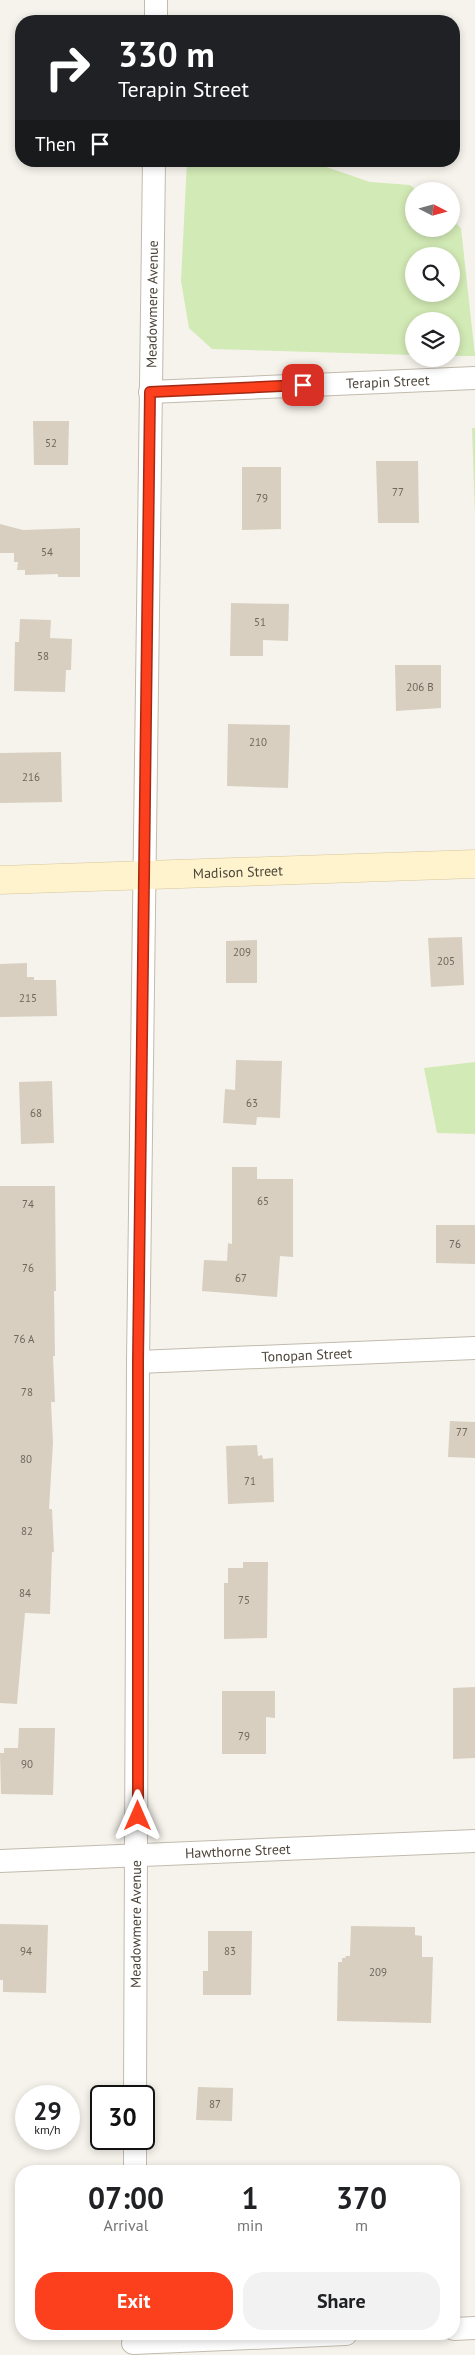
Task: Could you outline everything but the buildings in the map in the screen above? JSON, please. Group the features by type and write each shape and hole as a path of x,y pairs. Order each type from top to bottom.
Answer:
{"street":[{"path":"156,0 156,15"},
{"name":"Meadowmere Avenue","path":"135,2085 138,1855 138,1362 146,876 154,167"},
{"name":"Terapin Street","path":"150,392 475,378"},
{"name":"Madison Street","path":"0,880 475,864"},
{"name":"Tonopan Street","path":"138,1362 475,1348"},
{"name":"Hawthorne Street","path":"0,1861 475,1841"},
{"path":"134,2165 135,2150"},
{"path":"460,2329 475,2328"},
{"path":"133,2344 218,2340"}],"green space":[{"path":"187,167 326,167 370,182 405,185 405,238 460,238 461,228 475,356 460,356 460,312 405,312 405,355 212,349 189,328 181,281"},
{"path":"472,428 475,428 475,515"},
{"path":"475,1062 475,1134 437,1133 424,1068"}],"route":[{"path":"138,1816 138,1362 146,876 150,392 303,385"}]}
